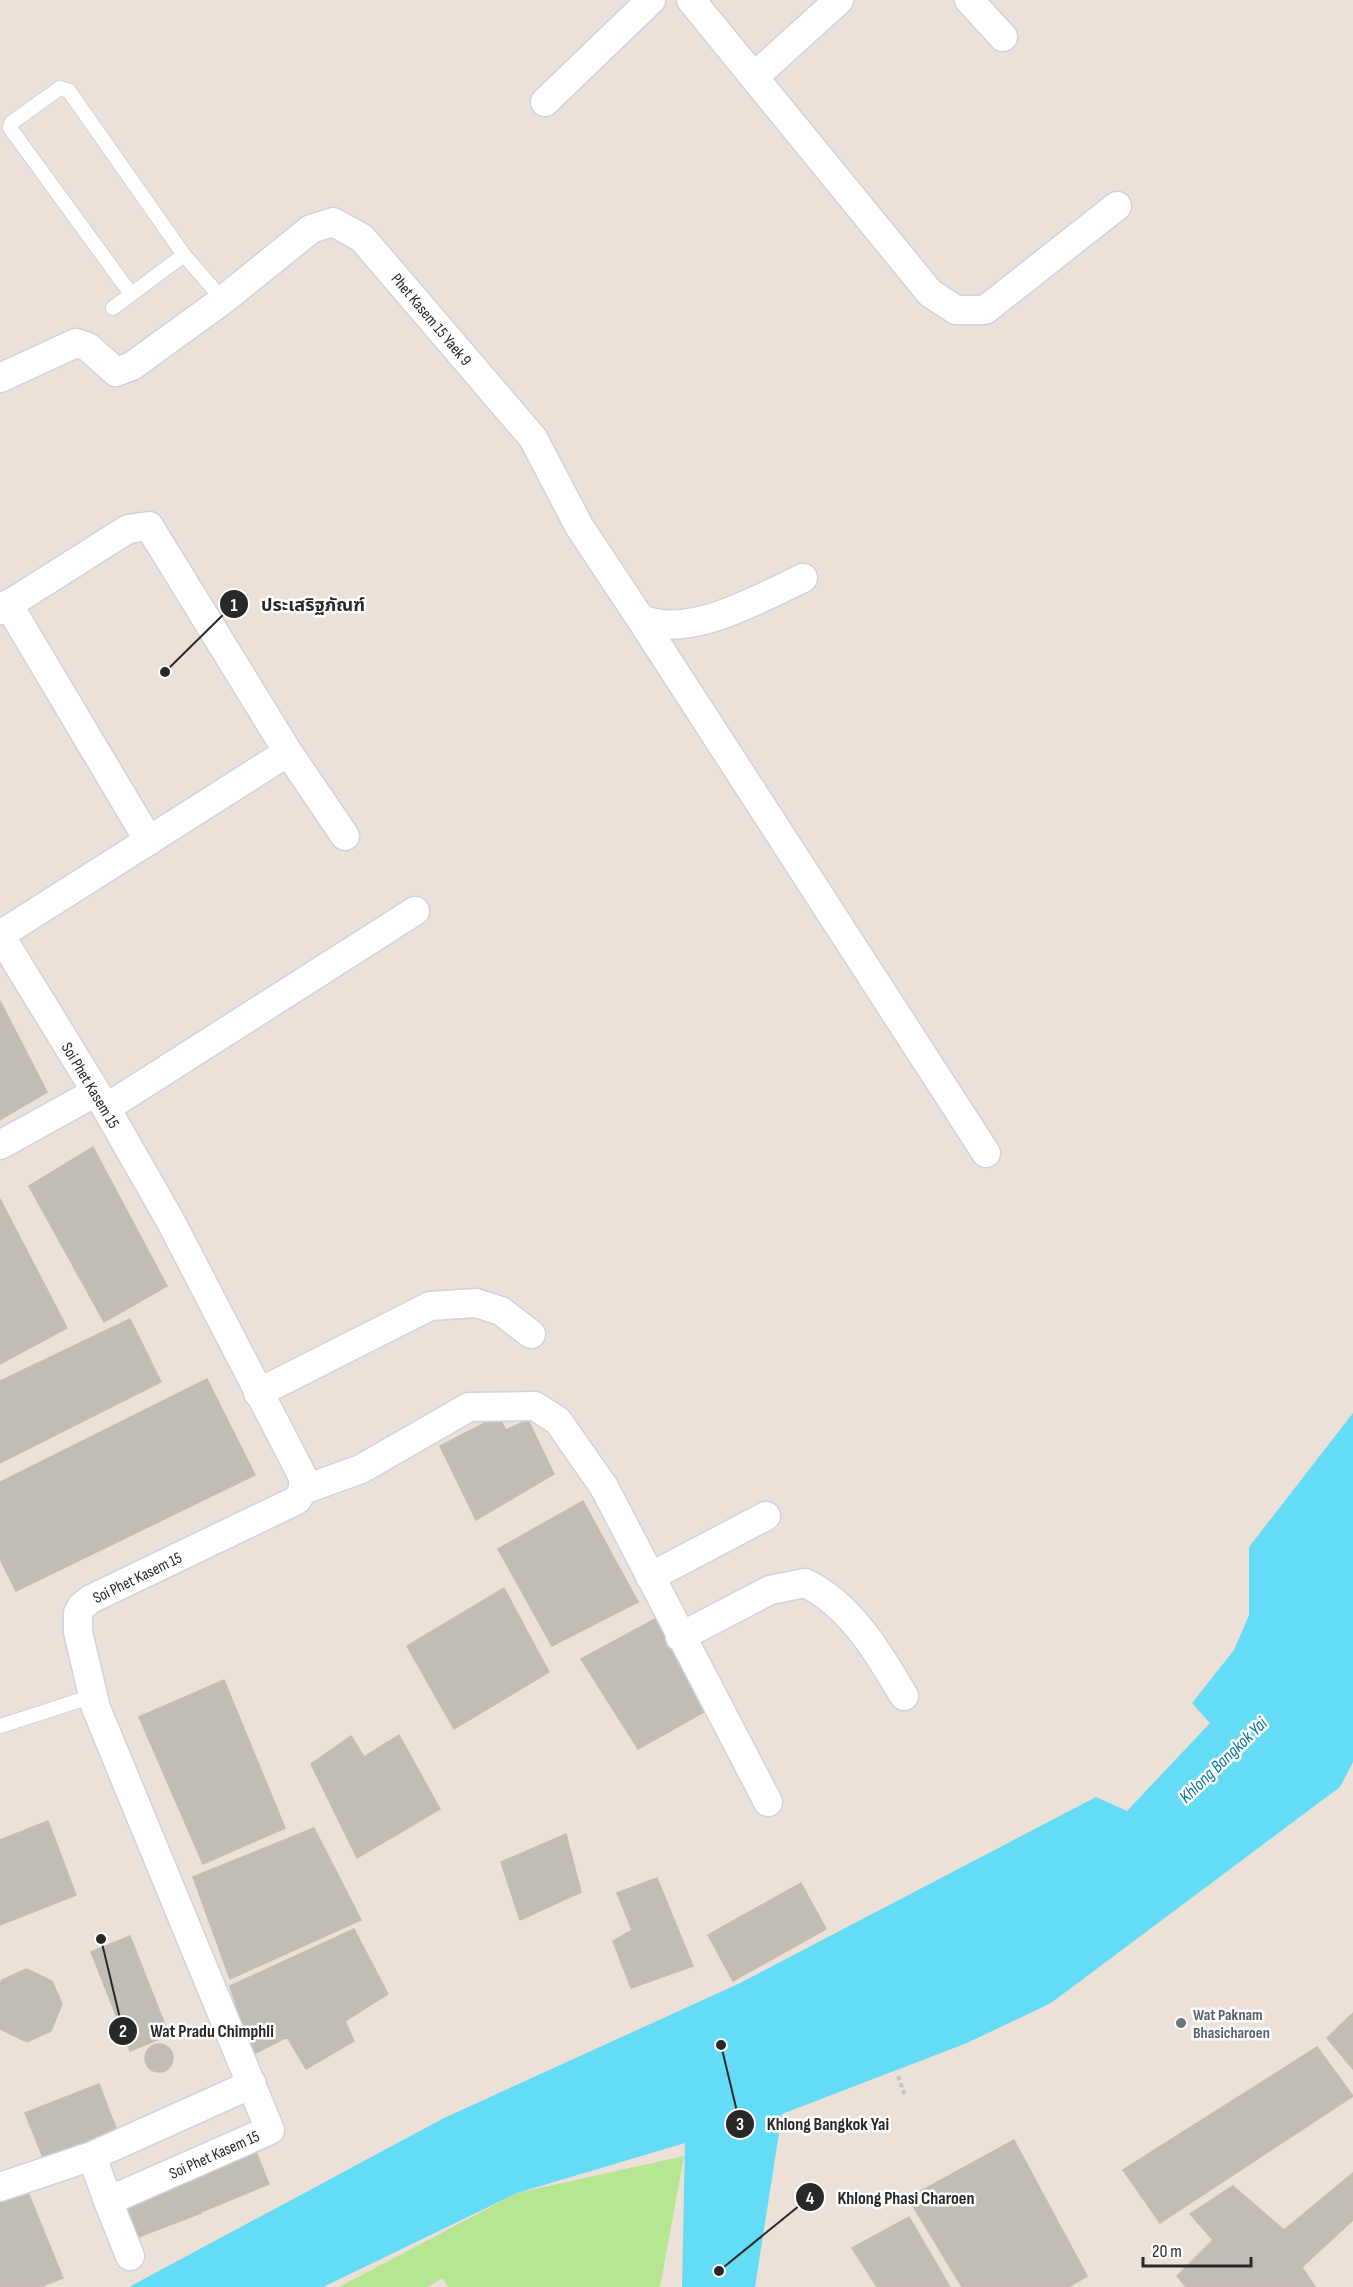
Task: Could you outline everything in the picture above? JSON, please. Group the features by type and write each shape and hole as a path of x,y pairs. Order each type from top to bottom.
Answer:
{"street":[{"path":"545,102 651,0"},
{"path":"691,0 930,293 956,310 985,310 1117,206"},
{"path":"754,77 838,0"},
{"path":"969,0 1003,37"},
{"name":"Phet Kasem 15 Yaek 9","path":"0,378 76,343 88,347 116,372 124,370 223,300 311,230 333,222 362,238 533,438 579,526 986,1153"},
{"path":"149,841 4,607 128,529 149,526 288,752 345,836"},
{"path":"640,618 655,625 695,622 742,606 803,578"},
{"path":"0,935 288,752"},
{"path":"0,1145 101,1100 416,911"},
{"name":"Soi Phet Kasem 15","path":"0,935 101,1100 170,1220 303,1477 303,1490 297,1500 91,1599 81,1606 78,1613 78,1632 93,1696 270,2130 108,2201"},
{"path":"258,1393 430,1306 476,1303 501,1311 531,1334"},
{"path":"303,1490 361,1469 470,1407 535,1406 558,1421 604,1487 680,1637 768,1802"},
{"path":"650,1577 766,1516"},
{"path":"680,1637 770,1590 805,1583 832,1599 880,1655 904,1695"},
{"path":"0,2187 92,2156 252,2084"},
{"path":"92,2156 130,2256"}],"lane":[{"path":"131,294 12,134 11,123 60,87 69,91 184,255 223,300"},
{"path":"113,308 184,255"},
{"path":"0,1726 93,1696"}],"path":[{"path":"898,2076 905,2096"}],"green space":[{"path":"684,2156 660,2287 448,2287 443,2278 427,2287 339,2287 517,2193"}],"water":[{"path":"1353,1413 1353,1762 1340,1787 1051,2003 967,2043 782,2114 755,2287 682,2287 685,2143 517,2193 323,2287 129,2287 444,2118 738,1984 1096,1797 1127,1811 1210,1723 1192,1703 1234,1650 1249,1615 1249,1547"}],"building":[{"path":"0,1001 47,1092 0,1120"},
{"path":"93,1147 167,1286 104,1322 29,1186"},
{"path":"0,1199 67,1328 0,1364"},
{"path":"130,1319 161,1382 0,1463 0,1381"},
{"path":"207,1379 255,1475 16,1591 0,1559 0,1482"},
{"path":"498,1416 506,1430 528,1420 554,1474 476,1520 440,1446"},
{"path":"583,1501 638,1602 552,1646 498,1549"},
{"path":"504,1588 549,1672 454,1729 407,1646"},
{"path":"655,1619 704,1712 638,1749 581,1659"},
{"path":"224,1680 285,1828 203,1864 139,1717"},
{"path":"399,1735 440,1809 357,1858 311,1764 351,1736 364,1757"},
{"path":"48,1821 76,1895 0,1925 0,1840"},
{"path":"314,1828 361,1920 230,1979 193,1877"},
{"path":"566,1834 581,1892 520,1920 501,1862"},
{"path":"657,1878 693,1966 631,1988 613,1941 632,1930 617,1893"},
{"path":"801,1883 826,1929 733,1981 708,1935"},
{"path":"354,1929 388,1994 345,2021 354,2041 306,2069 287,2037 252,2055 230,1986"},
{"path":"130,1936 169,2035 130,2051 91,1952"},
{"path":"26,1969 52,1981 62,2004 51,2031 27,2042 0,2029 0,1983"},
{"path":"1353,2013 1353,2069 1327,2038"},
{"path":"159,2044 169,2048 173,2058 169,2068 159,2072 149,2068 145,2058 149,2048"},
{"path":"1317,2047 1353,2096 1160,2223 1123,2170"},
{"path":"99,2084 117,2131 44,2160 25,2113"},
{"path":"1014,2140 1087,2276 1069,2287 962,2287 908,2198"},
{"path":"252,2142 269,2184 201,2212 184,2171"},
{"path":"1353,2173 1353,2220 1302,2267 1315,2287 1186,2287 1177,2276 1213,2240 1190,2214 1233,2186 1284,2230"},
{"path":"188,2181 201,2213 133,2239 121,2207"},
{"path":"25,2185 63,2278 40,2287 0,2287 0,2195"},
{"path":"909,2217 950,2287 877,2287 852,2248"}],"place":[{"name":"ประเสริฐภัณฑ์","path":"165,672"},
{"name":"Wat Pradu Chimphli","path":"101,1939"},
{"name":"Wat Paknam Bhasicharoen","path":"1181,2023"},
{"name":"Khlong Bangkok Yai","path":"721,2045"},
{"name":"Khlong Phasi Charoen","path":"719,2271"}]}
